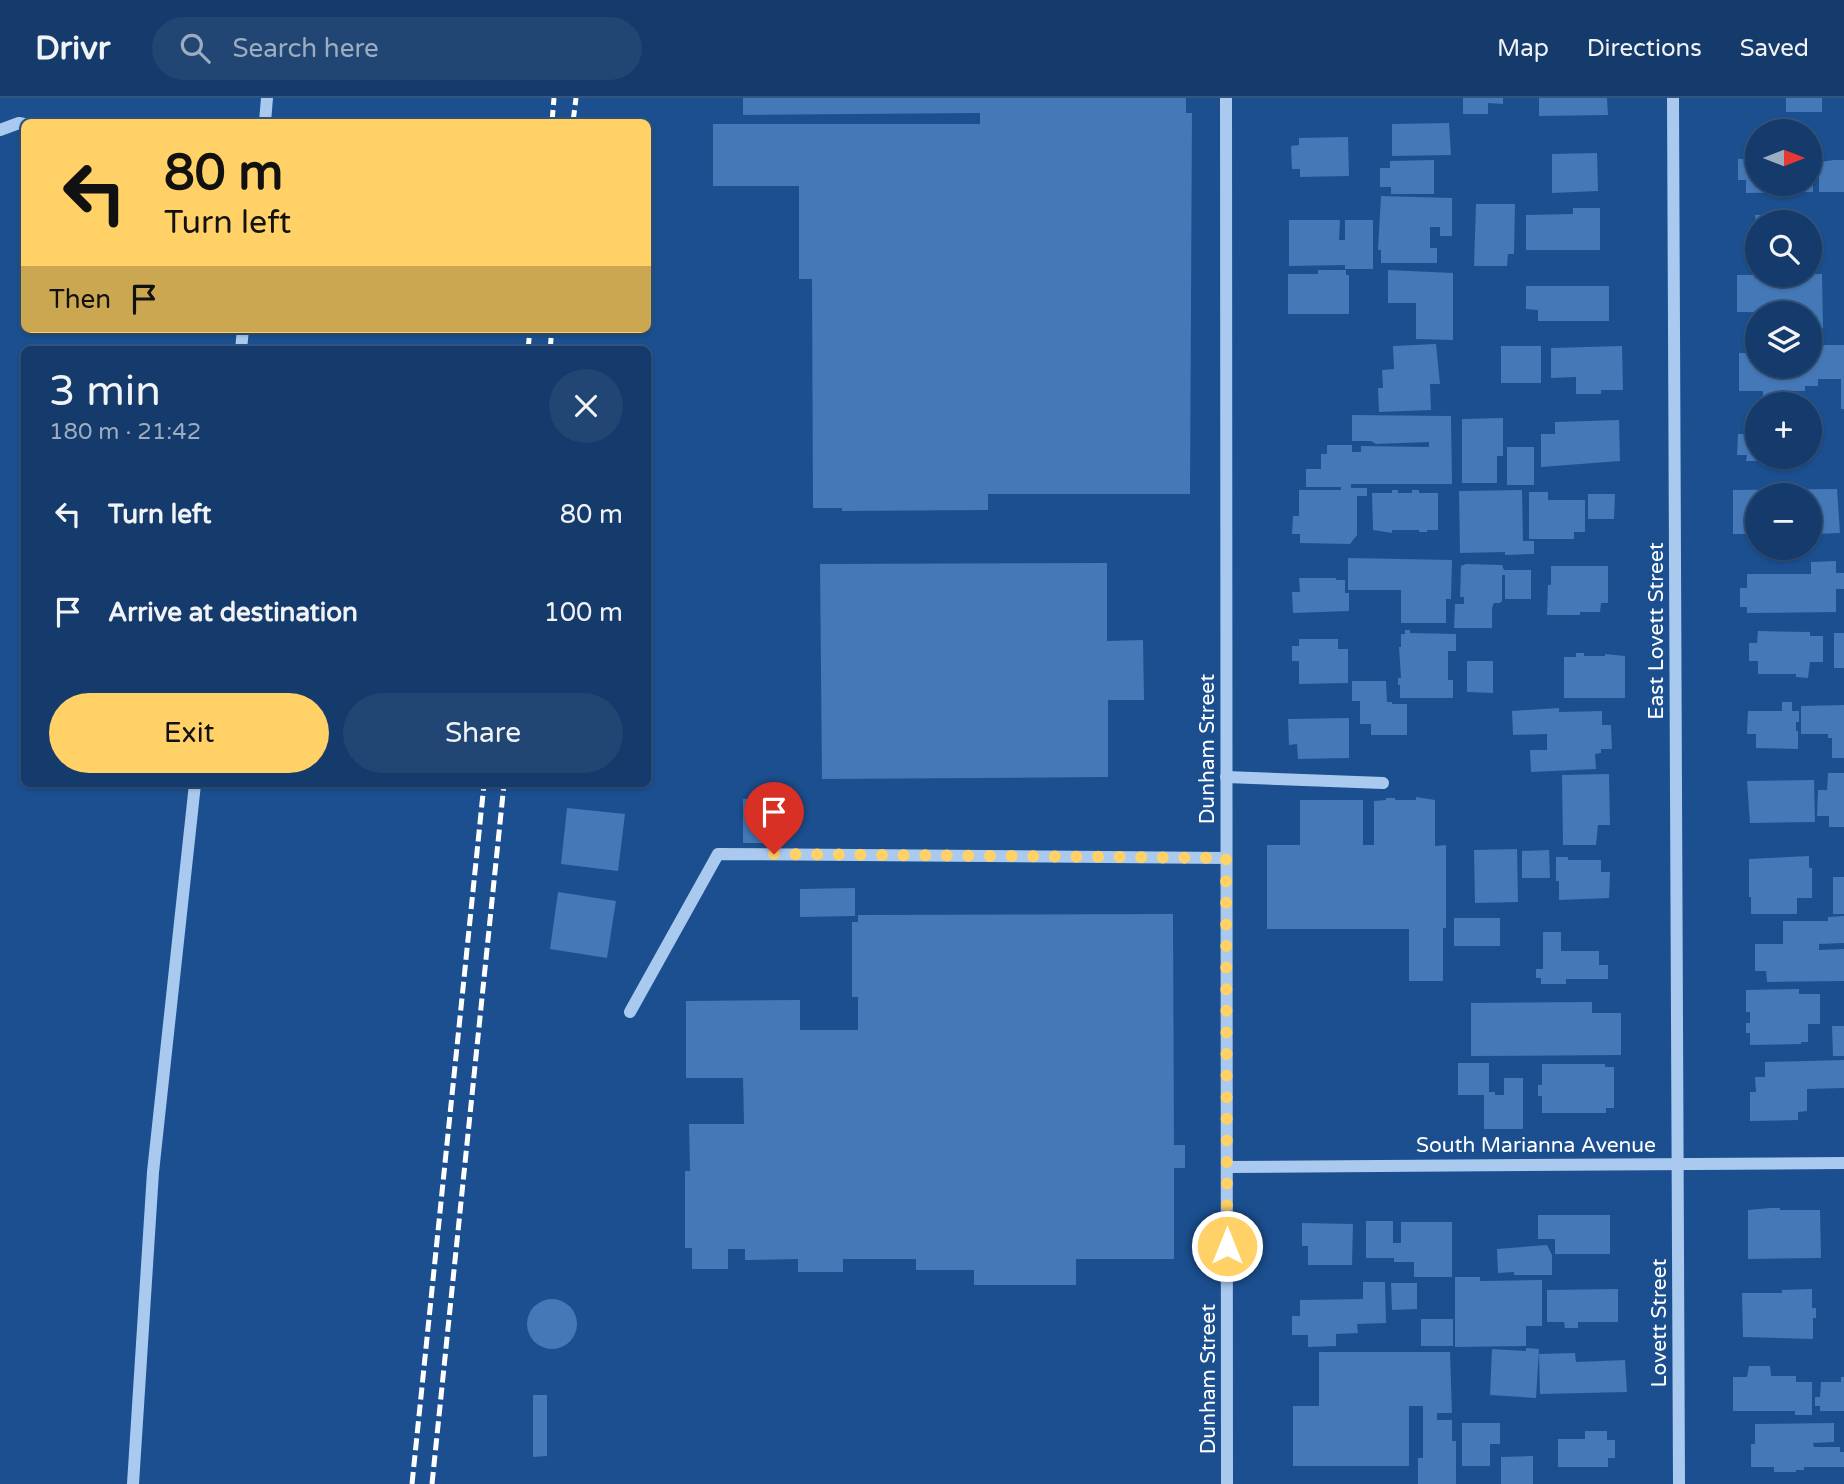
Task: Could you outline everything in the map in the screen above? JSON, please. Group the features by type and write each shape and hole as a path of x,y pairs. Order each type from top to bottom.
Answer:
{"street":[{"path":"265,119 267,98"},
{"name":"Dunham Street","path":"1226,98 1227,1484"},
{"name":"East Lovett Street","path":"1673,98 1678,1163"},
{"path":"0,130 21,123"},
{"path":"1226,777 1383,783"},
{"path":"133,1484 153,1172 195,787"},
{"path":"630,1012 718,854 1226,858"},
{"name":"Lovett Street","path":"1678,1163 1679,1484"},
{"name":"South Marianna Avenue","path":"1228,1167 1844,1163"}],"building":[{"path":"743,98 1186,98 1186,113 1192,113 1190,494 988,494 988,510 842,511 842,508 813,508 812,279 799,279 799,186 713,186 713,124 980,124 980,113 743,115"},
{"path":"1463,98 1503,98 1503,104 1488,103 1488,114 1463,114"},
{"path":"1539,98 1607,98 1608,115 1539,116"},
{"path":"1786,98 1822,98 1822,112 1786,112"},
{"path":"1449,123 1451,155 1392,156 1392,124"},
{"path":"1348,137 1349,176 1300,177 1300,169 1292,169 1291,146 1299,145 1299,138"},
{"path":"1597,153 1598,191 1552,193 1552,154"},
{"path":"1738,159 1745,159 1745,180 1738,180"},
{"path":"1434,160 1434,194 1391,194 1391,187 1380,187 1380,168 1390,168 1390,161"},
{"path":"1844,160 1844,192 1822,192 1822,162"},
{"path":"1381,196 1452,198 1452,236 1440,236 1440,227 1430,227 1430,248 1437,248 1437,263 1381,263 1381,250 1378,250"},
{"path":"1476,204 1515,204 1514,254 1508,254 1507,266 1474,266"},
{"path":"1573,208 1600,208 1600,250 1526,250 1526,215 1573,214"},
{"path":"1289,220 1340,220 1339,240 1345,240 1345,220 1373,220 1373,269 1345,269 1345,265 1289,266"},
{"path":"1318,270 1346,270 1346,275 1349,275 1349,314 1288,314 1288,274 1318,274"},
{"path":"1388,270 1453,273 1453,340 1416,339 1416,303 1388,303"},
{"path":"1822,274 1823,328 1822,301 1745,301 1745,312 1737,312 1737,275 1745,275 1745,287 1822,287"},
{"path":"1526,286 1609,286 1609,321 1538,321 1538,310 1526,309"},
{"path":"1436,344 1440,384 1430,384 1431,410 1379,412 1378,388 1383,388 1382,370 1394,369 1393,346"},
{"path":"1822,345 1844,345 1844,409 1841,409 1841,379 1818,379 1818,386 1805,386 1805,391 1739,391 1739,353 1745,353 1745,378 1822,378"},
{"path":"1501,346 1541,346 1541,383 1501,383"},
{"path":"1622,346 1623,390 1601,390 1601,394 1576,394 1576,377 1551,378 1551,348"},
{"path":"1352,415 1451,416 1452,484 1351,484 1351,488 1367,488 1367,496 1357,496 1357,535 1350,544 1300,543 1300,534 1292,534 1293,516 1299,516 1299,490 1341,490 1341,487 1306,487 1306,469 1321,469 1321,454 1327,454 1327,445 1352,445 1352,452 1361,452 1361,446 1429,447 1429,442 1376,444 1371,441 1352,441"},
{"path":"1503,418 1503,456 1497,456 1497,483 1462,483 1462,419"},
{"path":"1619,420 1620,461 1541,467 1541,434 1555,434 1555,422"},
{"path":"1738,434 1745,434 1745,455 1737,455"},
{"path":"1507,447 1534,447 1534,485 1507,485"},
{"path":"1822,489 1837,489 1840,533 1822,534"},
{"path":"1392,490 1398,490 1398,493 1419,490 1419,493 1438,493 1438,530 1392,530 1392,533 1373,530 1372,493 1392,493"},
{"path":"1522,490 1523,541 1534,541 1534,554 1460,553 1459,491"},
{"path":"1733,490 1745,490 1745,534 1733,534"},
{"path":"1529,492 1548,492 1548,500 1585,500 1585,532 1574,532 1574,539 1529,539"},
{"path":"1588,494 1615,494 1614,519 1588,519"},
{"path":"1348,558 1452,560 1451,599 1446,599 1446,623 1401,623 1401,590 1348,590"},
{"path":"1836,561 1836,573 1844,573 1844,589 1836,589 1836,612 1747,613 1747,607 1740,607 1740,588 1747,588 1747,574 1811,574 1811,562"},
{"path":"1107,563 1107,641 1143,640 1144,700 1108,700 1108,777 822,779 820,564"},
{"path":"1502,565 1504,570 1531,570 1531,599 1505,599 1505,575 1502,575 1502,601 1494,603 1492,608 1492,628 1454,628 1455,604 1464,604 1464,597 1460,597 1461,566"},
{"path":"1551,566 1608,566 1608,603 1601,603 1600,612 1547,615"},
{"path":"1299,578 1345,580 1345,593 1349,593 1349,611 1293,613 1292,592 1300,592"},
{"path":"1405,630 1410,630 1410,633 1456,634 1456,651 1448,651 1448,680 1453,680 1453,698 1400,698 1399,647 1401,634 1405,634"},
{"path":"1758,631 1810,632 1810,636 1823,636 1823,662 1810,662 1808,678 1796,677 1796,674 1758,674 1758,661 1749,661 1749,643 1757,643"},
{"path":"1834,633 1844,633 1844,668 1834,668"},
{"path":"1299,639 1338,639 1338,649 1348,649 1348,683 1299,684 1299,661 1292,661 1292,646 1299,646"},
{"path":"1576,653 1584,653 1584,656 1625,656 1625,698 1564,698 1564,657 1576,657"},
{"path":"1467,661 1493,661 1493,693 1467,692"},
{"path":"1352,681 1386,681 1387,702 1407,704 1407,735 1371,735 1371,724 1360,724 1360,701 1352,701"},
{"path":"1782,702 1792,702 1792,711 1799,711 1799,722 1796,722 1798,749 1756,748 1756,734 1747,734 1748,711 1782,711"},
{"path":"1844,705 1844,758 1832,758 1832,738 1828,738 1828,734 1801,734 1801,706"},
{"path":"1559,708 1559,712 1602,711 1602,725 1611,725 1612,749 1601,749 1601,753 1595,754 1596,769 1531,772 1530,750 1547,750 1547,734 1513,735 1512,711"},
{"path":"1349,718 1349,758 1298,759 1297,744 1289,745 1288,719"},
{"path":"1828,773 1844,773 1844,827 1829,827 1829,816 1817,816 1818,790 1827,790"},
{"path":"1609,774 1610,825 1598,825 1596,845 1563,845 1562,775"},
{"path":"1814,780 1815,822 1750,823 1747,781"},
{"path":"1416,797 1435,800 1435,846 1446,845 1443,981 1409,981 1409,929 1267,929 1267,845 1300,845 1300,800 1363,800 1363,845 1374,845 1374,801 1386,798 1416,800"},
{"path":"743,799 782,799 782,843 743,843"},
{"path":"567,808 625,814 618,871 561,864"},
{"path":"1517,849 1518,902 1475,903 1474,850"},
{"path":"1549,850 1550,878 1522,878 1522,851"},
{"path":"1809,856 1809,868 1812,868 1812,898 1797,898 1797,914 1751,914 1749,859"},
{"path":"1556,857 1568,857 1568,860 1601,860 1601,872 1610,872 1609,898 1559,900"},
{"path":"1833,877 1844,877 1844,914 1833,914"},
{"path":"855,888 855,916 800,917 800,889"},
{"path":"558,892 616,901 607,958 550,949"},
{"path":"1173,914 1174,1145 1185,1145 1185,1168 1174,1168 1174,1259 1076,1259 1076,1285 974,1285 974,1270 916,1270 916,1259 843,1259 843,1272 798,1272 798,1259 745,1260 745,1249 728,1249 728,1269 692,1269 692,1248 685,1248 685,1171 690,1171 689,1124 744,1124 743,1078 686,1078 686,1001 800,1000 800,1030 858,1030 858,997 852,997 852,922 858,922 858,915"},
{"path":"1844,916 1844,943 1819,944 1819,950 1844,949 1844,981 1767,982 1766,971 1755,971 1755,944 1783,944 1783,921 1828,921 1828,917"},
{"path":"1454,918 1500,918 1500,946 1454,946"},
{"path":"1543,932 1561,932 1561,951 1599,951 1599,965 1608,965 1608,979 1566,979 1566,984 1541,984 1541,978 1536,978 1536,969 1543,969"},
{"path":"1799,989 1799,994 1820,994 1820,1024 1808,1024 1808,1042 1750,1045 1750,1033 1746,1033 1750,1012 1746,1012 1746,990"},
{"path":"1592,1002 1592,1013 1621,1013 1621,1055 1471,1056 1471,1003"},
{"path":"1832,1026 1844,1026 1844,1056 1833,1056"},
{"path":"1844,1060 1844,1088 1807,1089 1807,1111 1798,1112 1798,1120 1750,1121 1750,1092 1756,1092 1755,1077 1765,1077 1765,1062"},
{"path":"1458,1063 1489,1063 1489,1092 1495,1092 1495,1095 1504,1095 1504,1078 1523,1078 1523,1129 1484,1129 1484,1095 1458,1095"},
{"path":"1542,1064 1605,1064 1605,1067 1614,1067 1614,1108 1606,1108 1606,1113 1542,1113 1542,1096 1538,1096 1538,1085 1542,1085"},
{"path":"1748,1210 1820,1210 1821,1258 1748,1259"},
{"path":"1538,1215 1610,1215 1610,1254 1555,1254 1555,1239 1538,1239"},
{"path":"1366,1221 1393,1221 1393,1243 1401,1243 1401,1222 1452,1222 1452,1277 1414,1277 1414,1262 1394,1262 1394,1258 1366,1258"},
{"path":"1302,1223 1353,1224 1352,1265 1308,1265 1308,1246 1302,1246"},
{"path":"1547,1245 1552,1255 1552,1275 1498,1273 1497,1249"},
{"path":"1455,1277 1480,1277 1480,1281 1542,1280 1542,1326 1526,1326 1526,1346 1455,1347"},
{"path":"1363,1282 1385,1282 1386,1323 1357,1324 1358,1333 1336,1334 1336,1346 1308,1347 1308,1335 1292,1335 1292,1316 1300,1316 1300,1300 1363,1299"},
{"path":"1391,1283 1417,1283 1417,1309 1392,1310"},
{"path":"1618,1289 1618,1322 1578,1322 1578,1328 1565,1328 1564,1322 1547,1322 1547,1290"},
{"path":"1812,1289 1812,1308 1816,1308 1813,1339 1743,1337 1742,1293 1782,1293 1782,1290"},
{"path":"552,1299 570,1306 577,1324 570,1342 552,1349 534,1342 527,1324 534,1306"},
{"path":"1421,1319 1453,1319 1453,1346 1421,1346"},
{"path":"1526,1348 1539,1349 1536,1398 1490,1395 1492,1349 1526,1351"},
{"path":"1319,1352 1450,1352 1452,1413 1437,1413 1437,1420 1452,1420 1452,1441 1456,1441 1456,1484 1418,1484 1418,1458 1423,1458 1423,1406 1409,1406 1409,1466 1293,1466 1293,1406 1319,1406"},
{"path":"1575,1353 1576,1362 1625,1360 1627,1392 1540,1394 1539,1354"},
{"path":"1749,1366 1770,1366 1771,1376 1796,1376 1796,1382 1812,1382 1812,1415 1795,1415 1795,1411 1733,1411 1733,1377 1747,1377"},
{"path":"1841,1377 1844,1377 1844,1411 1820,1411 1820,1406 1815,1406 1815,1397 1820,1397 1821,1382 1841,1382"},
{"path":"533,1395 547,1395 547,1456 533,1457"},
{"path":"1462,1423 1500,1423 1500,1444 1490,1444 1490,1466 1462,1466"},
{"path":"1834,1423 1834,1442 1813,1443 1814,1447 1840,1447 1840,1452 1844,1452 1844,1467 1804,1467 1804,1470 1796,1472 1774,1472 1774,1467 1751,1467 1751,1444 1755,1444 1755,1424"},
{"path":"1585,1431 1607,1431 1607,1440 1615,1440 1615,1458 1608,1458 1608,1467 1558,1467 1558,1439 1585,1439"},
{"path":"1533,1456 1533,1484 1501,1484 1501,1457"}],"railway":[{"path":"552,119 554,98"},
{"path":"573,119 576,98"},
{"path":"528,346 530,333"},
{"path":"550,346 552,333"},
{"path":"412,1484 484,787"},
{"path":"432,1484 504,787"}],"route":[{"path":"774,854 1226,858 1227,1246"}]}
